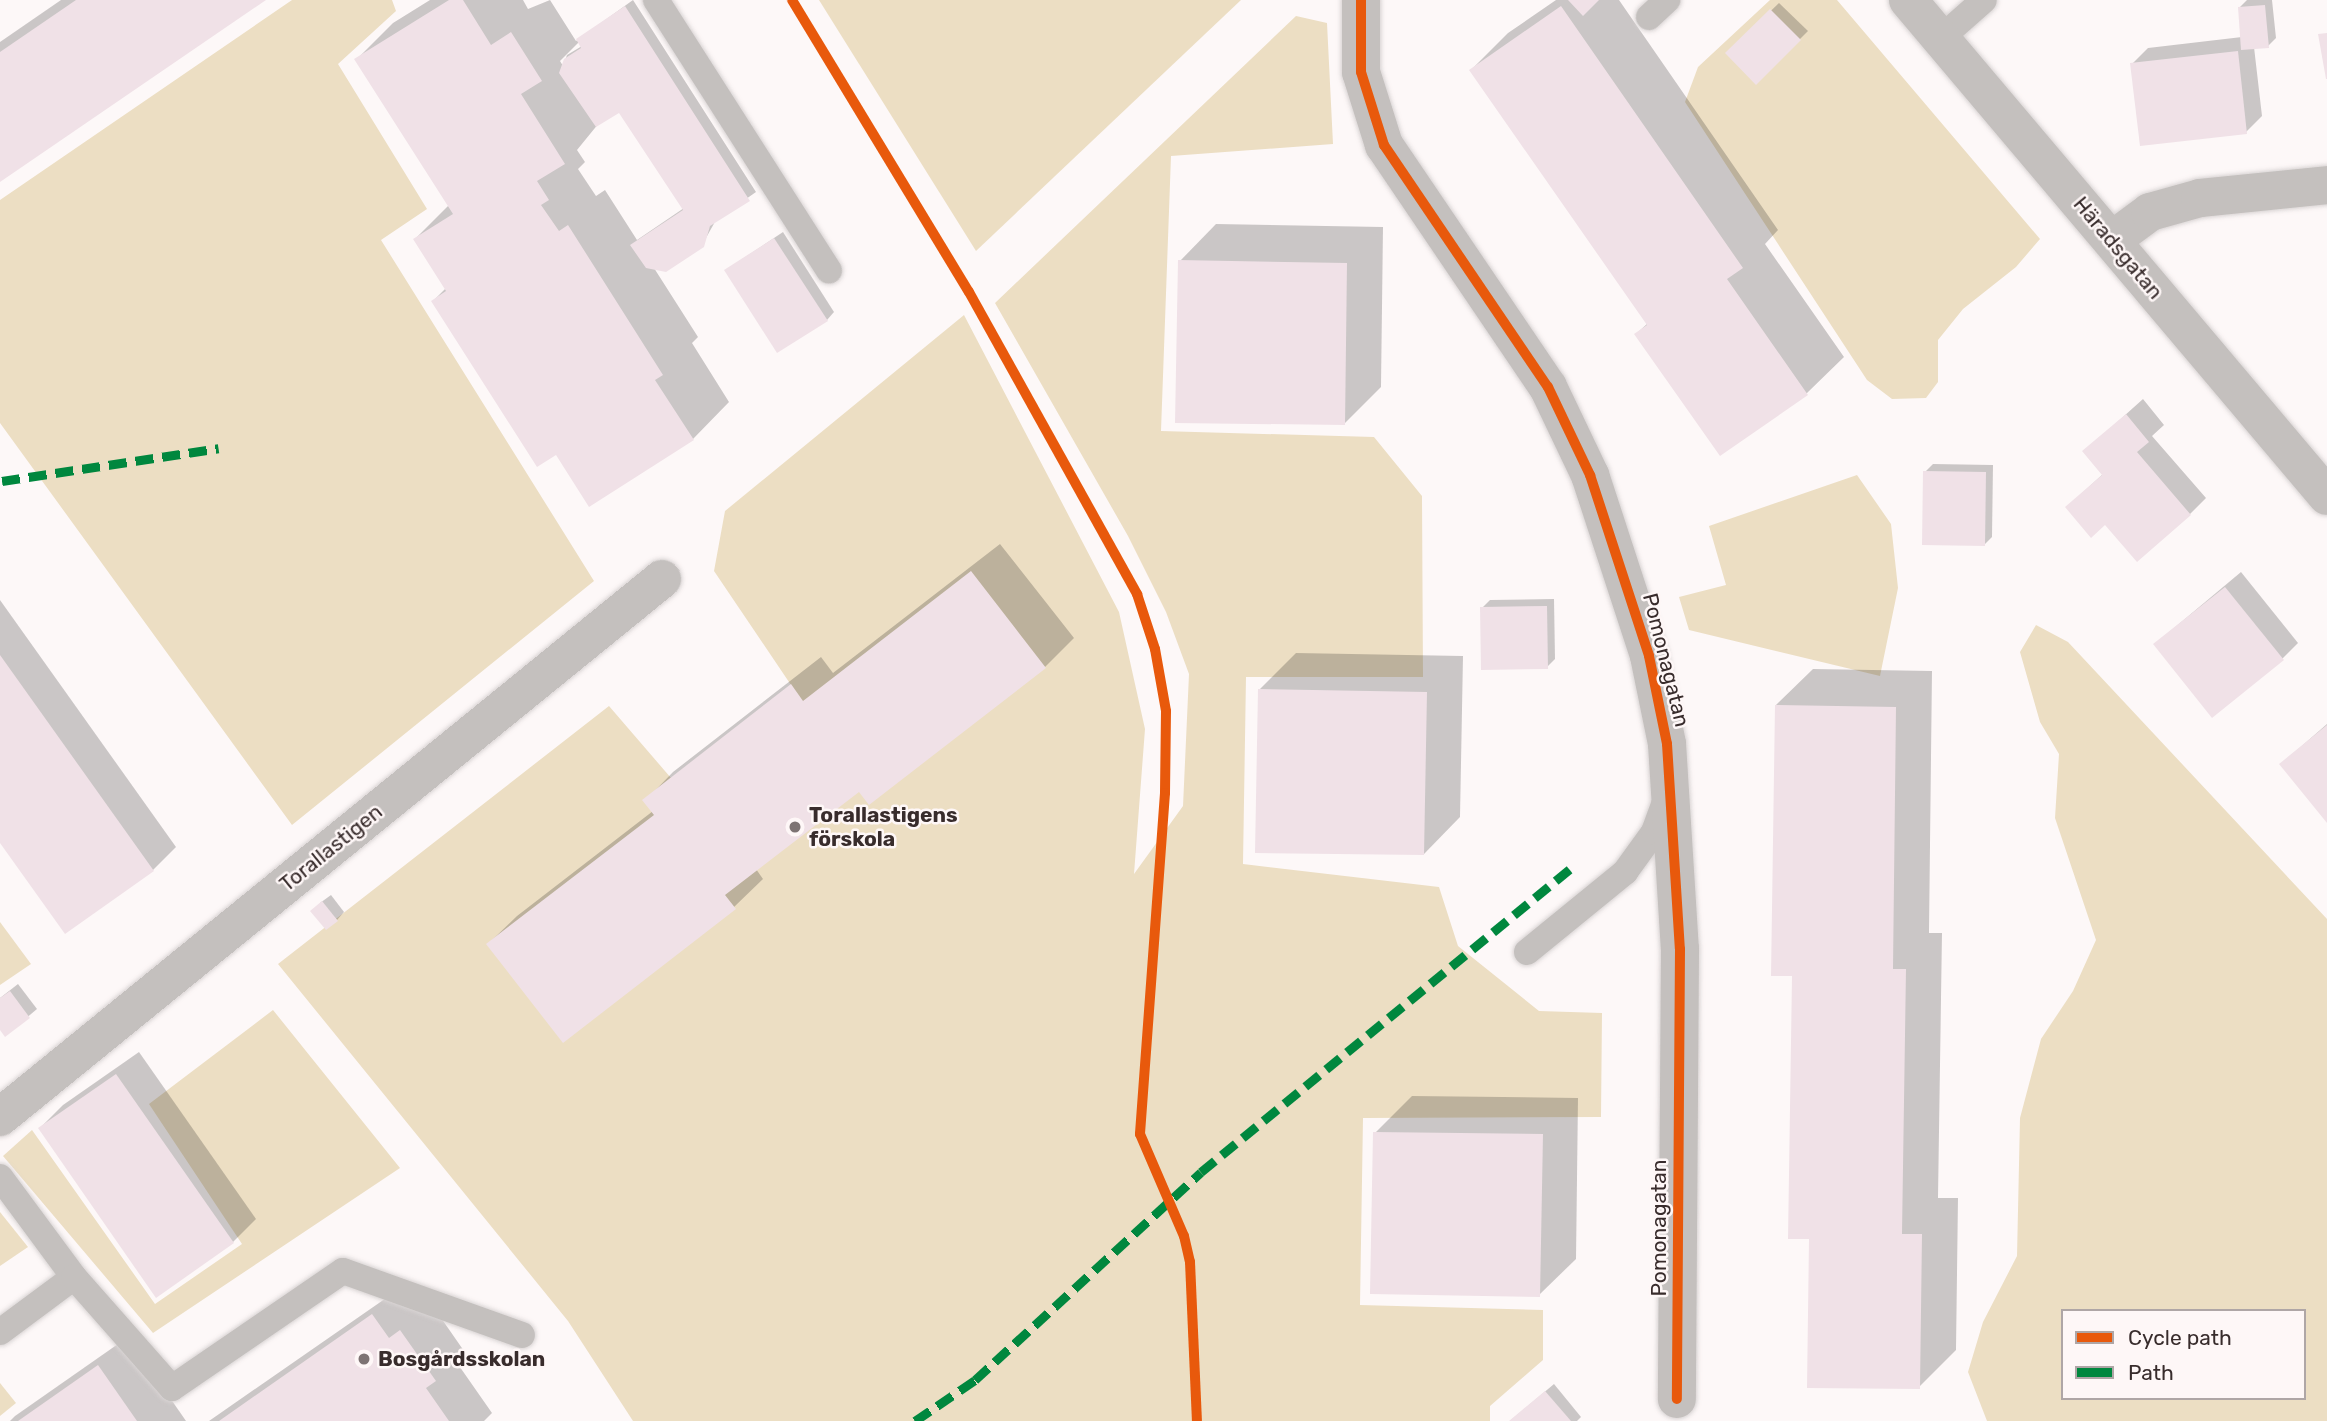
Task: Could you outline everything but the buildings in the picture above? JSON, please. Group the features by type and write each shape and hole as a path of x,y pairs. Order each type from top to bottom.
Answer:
{"street":[{"name":"Pomonagatan","path":"1361,0 1361,72 1384,145 1548,387 1590,475 1649,656 1671,786 1680,949 1677,1398"},
{"name":"Häradsgatan","path":"1908,0 2327,496"},
{"path":"2112,240 2150,212 2200,198 2327,185"},
{"name":"Torallastigen","path":"0,1117 662,579"}],"lane":[{"path":"656,0 829,270"},
{"path":"1941,38 1984,0"},
{"path":"1527,952 1625,872 1654,832 1671,786"},
{"path":"0,1177 74,1277 172,1388 343,1271 522,1335"},
{"path":"0,1332 74,1277"}],"shaded area":[{"path":"292,0 392,0 396,11 338,64 427,209 381,240 594,581 292,825 0,423 0,200"},
{"path":"819,0 1241,0 976,251"},
{"path":"1770,0 1837,0 2040,239 2016,267 1963,309 1938,340 1938,382 1926,398 1892,399 1867,380 1685,102 1698,67"},
{"path":"1296,16 1327,23 1333,144 1171,156 1161,431 1374,437 1422,496 1423,677 1246,677 1243,864 1439,887 1458,946 1539,1011 1602,1013 1601,1117 1363,1118 1360,1305 1543,1310 1543,1360 1490,1406 1490,1421 633,1421 568,1321 278,964 609,706 671,778 791,685 714,571 725,511 964,315 1119,612 1145,729 1134,874 1183,806 1189,674 1166,612 1128,536 995,303"},
{"path":"1857,475 1891,524 1898,588 1880,676 1689,630 1679,597 1726,585 1709,526"},
{"path":"2036,625 2068,642 2327,919 2327,1421 1987,1421 1968,1372 1983,1322 2017,1256 2020,1118 2041,1039 2073,991 2096,940 2055,818 2059,754 2040,722 2020,652"},
{"path":"0,922 31,964 0,985"},
{"path":"273,1010 400,1168 153,1333 3,1156 32,1130 155,1304 242,1244 149,1104"},
{"path":"0,1212 28,1247 0,1266"},
{"path":"0,1383 16,1403 0,1416"}],"marked path":[{"path":"2,481 219,448"},
{"path":"915,1421 975,1380 1201,1172 1571,868"}],"cycle path":[{"path":"792,0 969,292 1137,594 1155,649 1166,711 1165,793 1140,1134 1184,1236 1190,1262 1197,1421"},
{"path":"1361,0 1361,72 1384,145 1548,387 1590,475 1649,656 1667,744 1680,949 1677,1399"}],"place":[{"name":"Torallastigens förskola","path":"795,827"},
{"name":"Bosgårdsskolan","path":"364,1359"}]}
